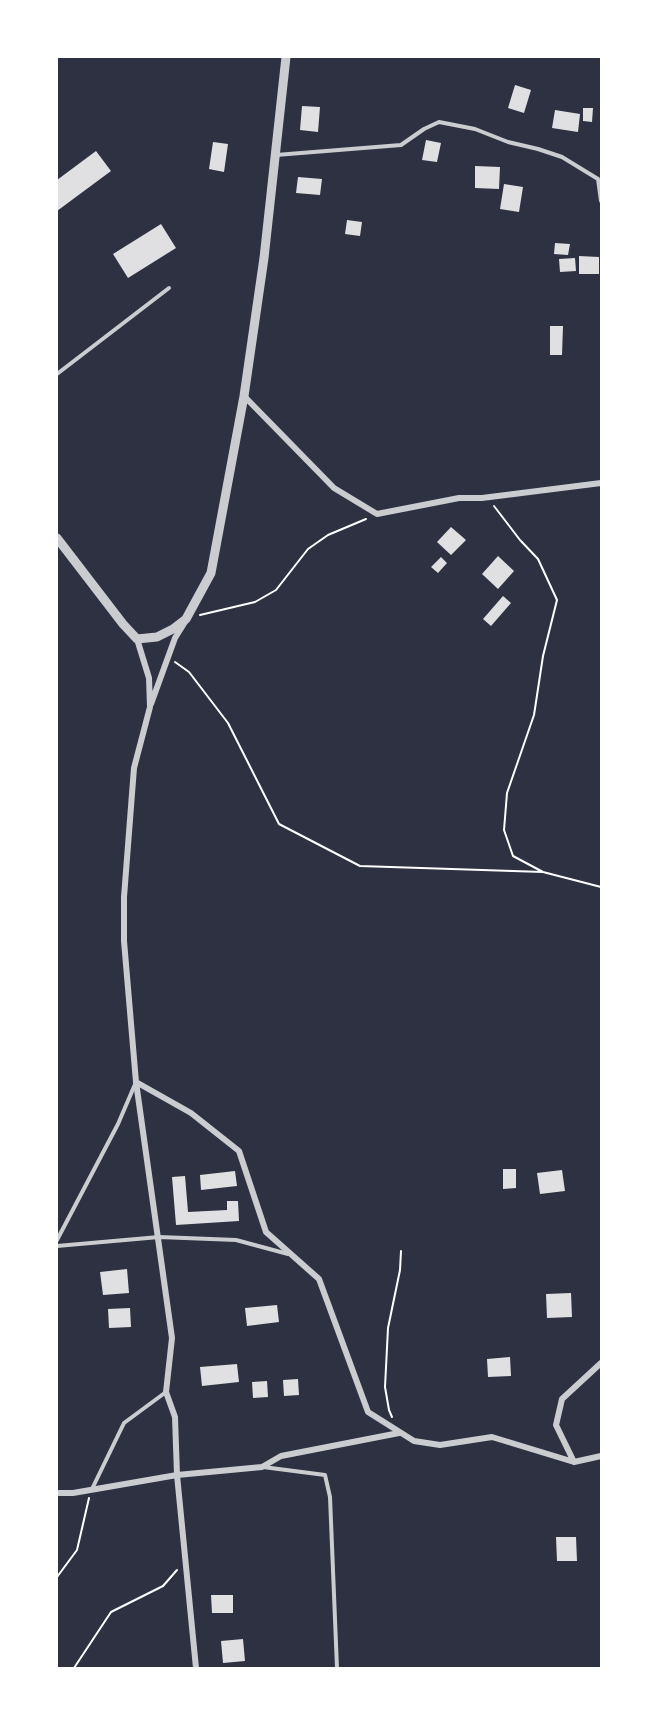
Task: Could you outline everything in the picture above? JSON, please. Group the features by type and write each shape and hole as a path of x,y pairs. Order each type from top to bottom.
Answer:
{"street":[{"path":"195,1668 177,1475 175,1417 166,1392 172,1338 136,1082 124,941 124,897 134,768 150,707 175,638 211,573 244,396 264,258 286,57"},
{"path":"244,396 334,488 377,514 459,498 482,498 601,483"},
{"path":"57,538 137,639 149,678 150,707"},
{"path":"137,639 157,637 186,619"},
{"path":"136,1082 191,1113 239,1151 266,1232 319,1279 368,1412 414,1441 440,1445 492,1437 574,1462 601,1456"},
{"path":"574,1462 556,1425 562,1400 601,1363"},
{"path":"57,1493 73,1493 177,1475 262,1467 281,1456 400,1433"}],"lane":[{"path":"275,155 400,145 439,122 475,129 508,142 538,148 562,157 599,179 601,201"},
{"path":"57,374 169,288"},
{"path":"57,1240 118,1124 136,1082"},
{"path":"57,1246 159,1237 236,1239 292,1255"},
{"path":"92,1490 124,1423 166,1392"},
{"path":"262,1467 325,1475 330,1497 336,1668"}],"path":[{"path":"482,498 496,507 520,540 538,559 557,600 543,656 534,715 507,794 504,830 513,856 543,872"},
{"path":"186,619 255,602 276,590 308,549 328,535 377,514"},
{"path":"172,661 189,672 228,723 279,824 360,866 543,872 601,887"},
{"path":"400,1433 389,1410 386,1387 388,1328 400,1270 401,1251"},
{"path":"57,1577 76,1550 92,1490"},
{"path":"74,1668 111,1612 164,1586 184,1561"}],"building":[{"path":"515,85 531,90 524,113 508,108"},
{"path":"302,106 320,107 318,132 300,130"},
{"path":"583,108 593,108 592,122 583,121"},
{"path":"555,110 580,114 578,132 552,128"},
{"path":"426,140 441,143 437,162 422,160"},
{"path":"213,142 228,144 224,172 209,169"},
{"path":"96,151 111,171 57,211 57,180"},
{"path":"475,166 500,167 499,189 475,188"},
{"path":"298,177 322,179 320,195 296,193"},
{"path":"504,184 523,187 519,212 500,209"},
{"path":"347,220 362,222 360,236 345,234"},
{"path":"161,224 176,248 128,278 113,254"},
{"path":"555,243 570,244 568,255 554,254"},
{"path":"579,256 599,257 599,274 579,274"},
{"path":"575,258 576,271 560,272 559,259"},
{"path":"550,326 563,326 562,355 550,355"},
{"path":"451,527 466,540 451,555 437,542"},
{"path":"498,556 514,571 498,589 482,574"},
{"path":"441,557 447,563 438,573 431,567"},
{"path":"503,596 511,603 491,626 483,619"},
{"path":"503,1169 516,1169 516,1188 503,1189"},
{"path":"562,1170 565,1191 540,1194 537,1173"},
{"path":"235,1171 237,1186 201,1190 200,1175"},
{"path":"185,1176 188,1212 227,1210 227,1201 238,1201 239,1221 176,1225 172,1177"},
{"path":"127,1269 129,1293 103,1295 100,1272"},
{"path":"571,1293 572,1317 547,1318 546,1294"},
{"path":"277,1305 279,1322 247,1326 245,1308"},
{"path":"130,1308 131,1327 109,1328 108,1309"},
{"path":"510,1357 511,1376 488,1377 487,1359"},
{"path":"237,1364 239,1382 202,1386 200,1367"},
{"path":"298,1379 299,1395 284,1396 283,1380"},
{"path":"267,1381 268,1397 253,1398 252,1382"},
{"path":"556,1537 576,1537 577,1561 557,1561"},
{"path":"211,1595 233,1595 233,1613 212,1613"},
{"path":"243,1639 245,1661 223,1663 221,1641"}]}
